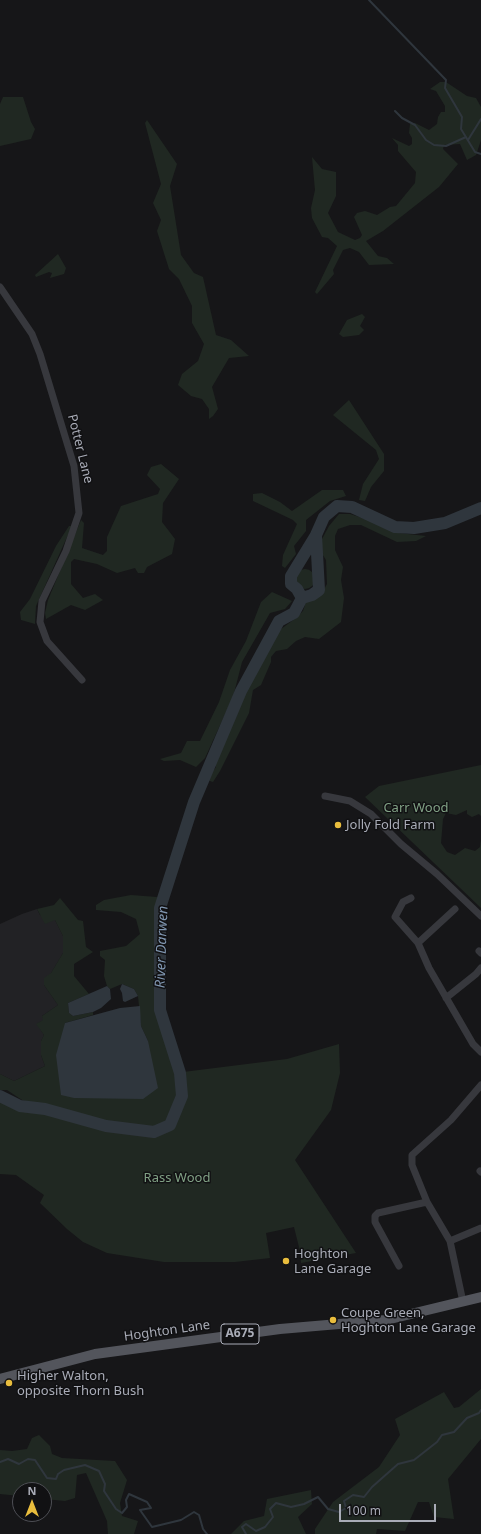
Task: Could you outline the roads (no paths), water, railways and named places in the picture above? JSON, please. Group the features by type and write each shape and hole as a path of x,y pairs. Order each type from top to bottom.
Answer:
{"main road":[{"name":"Hoghton Lane","path":"0,1379 95,1354 280,1329 386,1320 481,1297"}],"street":[{"name":"Potter Lane","path":"0,288 32,334 40,354 74,466 79,513 66,551 42,601 40,622 47,641 82,680"},
{"path":"325,796 350,801 371,814 401,844 437,874 481,916"},
{"path":"411,898 403,902 395,917 418,943 429,968 446,998 473,1044 481,1052"},
{"path":"418,943 456,909"},
{"path":"446,998 473,977 481,968"},
{"path":"464,1302 450,1241 427,1202 412,1165 412,1155 451,1120 481,1085"},
{"path":"399,1266 375,1222 376,1216 378,1212 427,1202"},
{"path":"450,1241 481,1228"}],"waterway":[{"path":"369,0 446,80 445,88 462,117 461,129 475,152 481,154"},
{"path":"395,111 402,118 415,125 426,140 434,145 446,146 466,137"},
{"path":"468,140 481,119"},
{"name":"River Darwen","path":"0,1096 20,1106 45,1109 106,1126 154,1132 170,1125 182,1096 180,1073 160,1010 160,908 194,802 241,691 279,621 294,613 302,598 312,595 319,590 316,535 324,517 337,506 352,507 395,527 414,528 445,523 481,508"},
{"name":"River Darwen","path":"302,598 297,589 291,584 291,576 316,535"},
{"path":"246,1534 242,1527 246,1524 256,1531 265,1527 273,1517 270,1509 276,1503 291,1507 304,1504 318,1497 328,1509 339,1512 346,1508 344,1501 353,1495 364,1497 372,1487 398,1464 414,1460 437,1442 442,1435 454,1432 467,1418 479,1413 481,1410"},
{"path":"0,1462 8,1459 19,1464 28,1459 35,1460 47,1478 56,1479 58,1474 64,1470 85,1465 99,1471 105,1484 104,1491 116,1509 122,1513 127,1507 126,1500 129,1494 147,1502 151,1508 140,1510 152,1527 181,1520 194,1512 199,1515 203,1529 207,1534"}],"place":[{"name":"Jolly Fold Farm","path":"338,825"},
{"name":"Hoghton Lane Garage","path":"286,1261"},
{"name":"Coupe Green, Hoghton Lane Garage","path":"333,1320"},
{"name":"Higher Walton, opposite Thorn Bush","path":"9,1383"}],"park label":[{"name":"Carr Wood","path":"416,808"},
{"name":"Rass Wood","path":"177,1178"}]}
